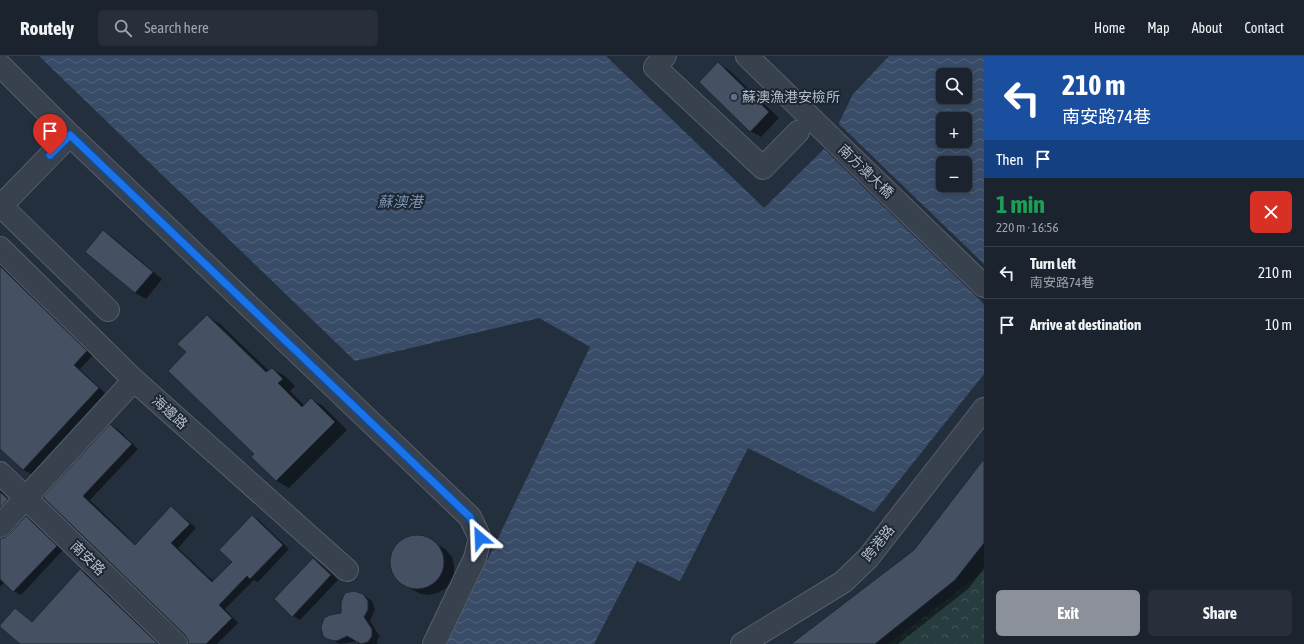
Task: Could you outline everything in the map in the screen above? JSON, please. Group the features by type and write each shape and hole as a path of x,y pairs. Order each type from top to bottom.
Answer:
{"street":[{"path":"665,56 655,68 763,168 798,132"},
{"name":"南方澳大橋","path":"747,56 984,286"},
{"path":"0,65 70,135 470,517 480,538 475,558 434,644"},
{"path":"70,135 0,206 108,310"},
{"name":"海邊路","path":"0,248 134,380 347,570"},
{"path":"0,526 134,380"},
{"name":"跨港路","path":"742,644 843,582 868,558 984,409"},
{"name":"南安路","path":"0,473 176,644"}],"green space":[{"path":"984,571 984,644 888,644"}],"water":[{"name":"蘇澳港","path":"39,56 606,56 764,208 828,145 853,94 889,56 984,56 984,374 874,512 748,448 680,581 637,561 594,644 447,644 590,347 539,318 355,361"}],"pier":[{"path":"837,122 984,264 984,304 822,147 826,143"}],"building":[{"name":"蘇澳漁港安檢所","path":"718,62 769,112 750,132 699,82"},
{"path":"103,230 153,272 135,293 85,252"},
{"path":"0,266 87,351 74,365 99,388 23,470 0,449"},
{"path":"207,315 266,372 272,368 283,379 278,383 302,407 311,398 335,422 276,481 251,457 254,454 168,371 186,352 177,344"},
{"path":"110,424 132,444 83,496 135,545 171,506 190,524 171,543 212,582 232,562 219,550 252,515 283,545 250,579 247,576 219,605 232,618 206,644 188,644 188,640 185,635 43,497"},
{"path":"984,459 984,543 955,580 875,644 791,644 914,550"},
{"path":"0,492 8,499 0,508"},
{"path":"26,516 57,546 13,592 0,579 0,538 4,538 9,534"},
{"path":"417,535 427,537 436,543 442,552 444,562 442,572 436,581 427,587 417,589 407,587 398,581 392,572 390,562 392,552 398,543 407,537"},
{"path":"313,558 331,575 292,617 274,599"},
{"path":"80,569 158,644 20,644 0,627 0,625 15,608 32,622"},
{"path":"354,591 363,594 368,601 368,610 364,617 372,629 372,636 368,642 361,644 347,636 335,641 327,639 323,636 321,627 324,618 341,613 341,602 345,593"}],"place":[{"name":"蘇澳漁港安檢所","path":"734,97"}],"route":[{"path":"50,155 70,135 470,517 480,538"}]}
